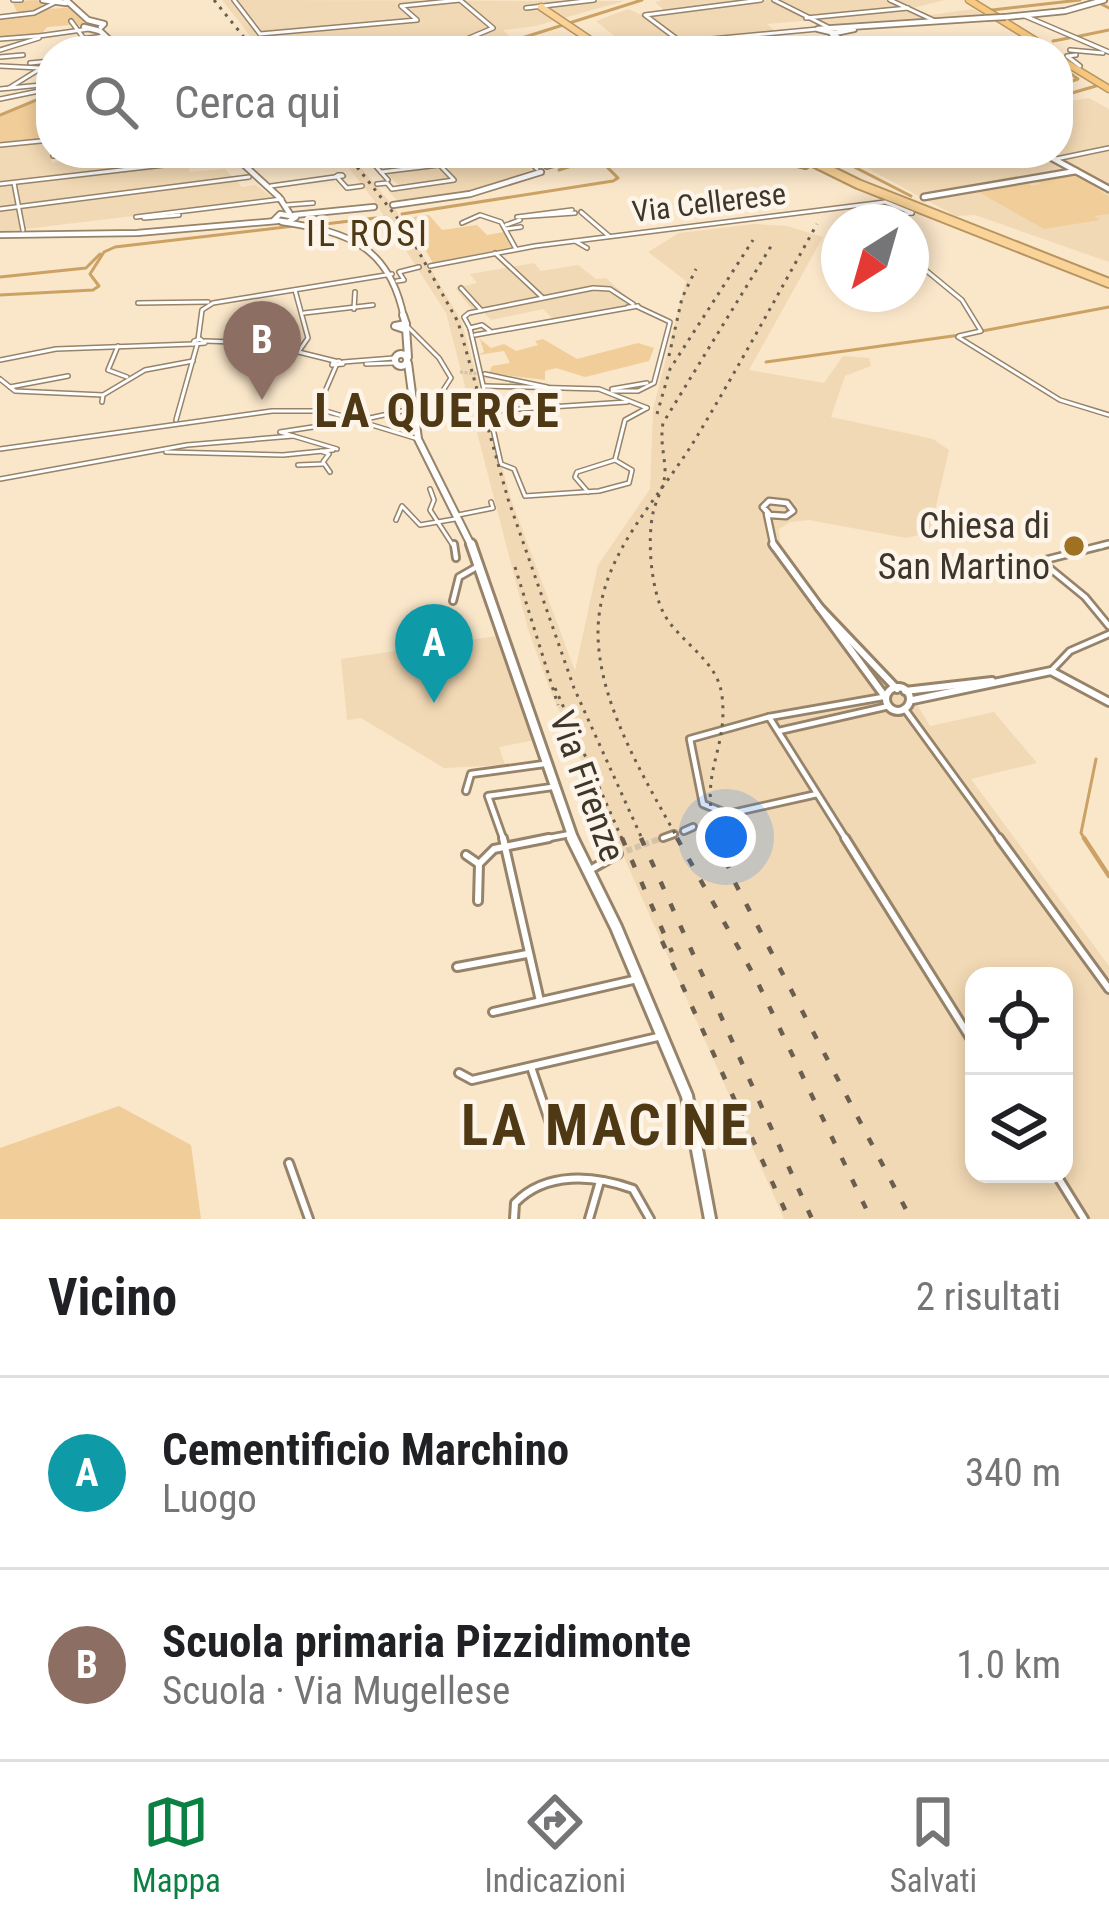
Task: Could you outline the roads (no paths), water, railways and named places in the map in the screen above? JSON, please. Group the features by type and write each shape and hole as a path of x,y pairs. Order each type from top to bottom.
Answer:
{"highway":[{"path":"967,0 1025,36"},
{"path":"538,4 580,36"},
{"path":"570,28 585,36"},
{"path":"570,28 583,36"},
{"path":"1073,66 1104,85"},
{"path":"808,168 912,204"},
{"path":"827,168 1109,283"},
{"path":"838,168 884,197 880,204"},
{"path":"869,188 907,198 925,197"},
{"path":"920,204 925,197"},
{"path":"929,210 1053,261"},
{"path":"929,217 942,218"}],"main road":[{"path":"56,3 65,0 84,24 107,36"},
{"path":"833,30 1031,18 1104,0"},
{"path":"44,3 73,6"},
{"path":"833,30 840,36"},
{"path":"243,168 293,214 344,239 393,276 409,360 395,360"},
{"path":"392,205 470,194 546,168"},
{"path":"19,232 51,235 256,222 374,207"},
{"path":"278,219 293,214"},
{"path":"2,234 51,235"},
{"path":"395,360 404,350"},
{"path":"395,360 408,374"},
{"name":"Via Firenze","path":"409,360 411,411 418,439 479,561 558,786 570,834 687,1096 710,1219"}],"street":[{"path":"13,0 22,0"},
{"path":"234,0 260,34 418,21 401,6 460,0 493,28 474,36"},
{"path":"552,0 558,4"},
{"path":"526,8 594,0"},
{"path":"673,36 645,15 760,0"},
{"path":"773,0 833,30"},
{"path":"888,25 937,20 890,0"},
{"path":"0,17 34,13 44,3"},
{"path":"806,18 910,8"},
{"path":"1031,18 1072,36"},
{"path":"71,21 84,24"},
{"path":"43,36 84,24"},
{"path":"82,36 84,24"},
{"path":"87,36 101,29"},
{"path":"751,36 833,30"},
{"path":"1073,36 1109,52"},
{"path":"0,39 36,38"},
{"path":"0,50 27,39"},
{"path":"1073,51 1082,54"},
{"path":"1073,55 1109,52"},
{"path":"0,57 23,55"},
{"path":"1073,61 1080,66"},
{"path":"30,63 36,63"},
{"path":"0,66 36,70"},
{"path":"0,89 17,85 36,71"},
{"path":"17,85 36,85"},
{"path":"0,99 36,93"},
{"path":"1,145 36,142"},
{"path":"1073,155 1109,148"},
{"path":"0,184 131,168"},
{"path":"377,168 396,189"},
{"path":"381,172 410,168"},
{"path":"377,184 396,189 454,180 443,168"},
{"path":"1072,168 1109,189"},
{"path":"925,197 1076,170"},
{"path":"0,209 249,176"},
{"path":"267,187 336,177 347,188 362,186"},
{"path":"14,183 19,232"},
{"path":"136,218 190,211 293,214 314,203"},
{"name":"Via Cellerese","path":"430,266 516,249 821,209"},
{"path":"506,227 520,220 517,217 576,210 610,236"},
{"path":"462,223 480,215 501,222 516,249"},
{"path":"506,227 520,227"},
{"name":"Via Cellerese","path":"575,241 587,248"},
{"path":"492,254 542,297"},
{"path":"138,303 216,302 393,276 404,280 399,272 418,268"},
{"path":"929,273 962,300 981,332 958,337 1064,402 1109,415"},
{"path":"588,492 575,477 577,472 615,460 632,470 629,483 588,492 524,496 514,469 501,464 475,334 464,317 601,287 666,318 670,327 654,383 621,394"},
{"path":"461,288 482,310"},
{"path":"295,290 308,338 297,352"},
{"path":"354,309 355,292"},
{"path":"176,421 202,310 216,302"},
{"path":"475,334 630,304"},
{"path":"304,313 373,305"},
{"path":"470,328 482,325 490,331"},
{"path":"160,452 283,455 337,449 280,432 411,411 460,374 403,328"},
{"path":"0,360 46,350 198,342 260,345 338,363 395,360"},
{"path":"118,346 109,370 127,376"},
{"path":"0,379 12,389 103,398 127,376 153,366 193,361"},
{"path":"317,410 338,363"},
{"path":"443,364 452,378 446,386"},
{"path":"485,375 548,387"},
{"path":"12,389 68,376"},
{"path":"524,390 530,381"},
{"path":"606,390 647,383"},
{"path":"485,386 606,390 647,408 625,420 615,460"},
{"path":"489,412 629,401"},
{"path":"0,449 176,421 317,410 365,419 398,436 418,439"},
{"path":"0,479 293,436"},
{"path":"315,449 329,454 323,464"},
{"path":"298,466 323,464"},
{"path":"323,464 330,472"},
{"path":"430,489 434,500 430,510 453,539 456,558"},
{"path":"770,530 794,511 783,501 765,503 770,530 774,549 889,706"},
{"path":"396,520 402,506 420,525 493,508 491,502"},
{"path":"767,514 782,517"},
{"path":"1051,671 1070,651 1108,634 1085,597 1041,561 1053,554 1085,552 1109,543"},
{"path":"453,601 453,585 479,561"},
{"path":"467,570 485,579"},
{"path":"812,601 835,620 876,673 913,700"},
{"path":"904,708 913,700 1051,671 1109,702"},
{"path":"817,794 728,814 709,810 702,800 690,739 901,690 992,681"},
{"path":"828,705 830,718"},
{"path":"778,731 889,706 904,708 1109,989"},
{"path":"770,717 965,1030"},
{"path":"466,791 471,774 550,763"},
{"path":"540,1001 490,795 558,786"},
{"path":"684,831 693,827"},
{"path":"478,901 479,864 494,849 570,834"},
{"path":"663,838 674,835"},
{"path":"588,871 618,854"},
{"path":"466,855 479,864"},
{"path":"457,967 527,954"},
{"path":"493,1012 638,979"},
{"path":"459,1073 472,1081 662,1036"},
{"path":"531,1066 554,1132"},
{"path":"289,1163 309,1219"},
{"path":"589,1219 600,1181"},
{"path":"514,1219 520,1196 538,1185 600,1181 633,1189 650,1219"},
{"path":"1062,1183 1084,1219"}],"waterway":[{"path":"528,36 642,0"},
{"path":"992,10 1080,0"},
{"path":"1101,4 1109,8"},
{"path":"1075,37 1109,30"},
{"path":"1073,76 1078,79 1073,81"},
{"path":"1073,93 1096,86"},
{"path":"0,115 36,100"},
{"path":"559,170 565,168"},
{"path":"402,214 618,178 608,168"},
{"path":"856,168 911,196"},
{"path":"325,224 384,217"},
{"path":"0,295 93,290 99,286 90,274 104,252 115,247 294,226"},
{"path":"0,277 86,268 100,254"},
{"path":"982,331 1109,307"},
{"path":"766,362 960,335"},
{"path":"1086,841 1081,833 1096,759"},
{"path":"1084,838 1109,876"}],"tunnel":[{"path":"460,372 480,374"},
{"path":"618,854 662,838"},
{"path":"654,841 663,838"}],"railway":[{"path":"214,0 243,36"},
{"path":"358,168 406,229 458,322 508,499 574,688 643,841"},
{"path":"661,490 696,438 817,224"},
{"path":"657,414 670,369 753,240"},
{"path":"661,490 665,475 663,423 773,243"},
{"path":"669,356 682,298 696,269"},
{"path":"661,490 650,537 656,592 671,624 714,672 722,696 710,798 719,840"},
{"path":"661,490 609,576 598,630 605,685 614,712 679,841"},
{"path":"515,567 558,705"},
{"path":"555,688 623,841"},
{"path":"622,838 672,952"},
{"path":"641,838 812,1219"},
{"path":"677,838 757,981 871,1219"},
{"path":"719,840 732,877 911,1219"},
{"path":"662,941 789,1219"}],"place":[{"name":"Scuola primaria Pizzidimonte","path":"262,400"},
{"name":"Chiesa di San Martino","path":"1074,546"},
{"name":"Cementificio Marchino","path":"434,703"}],"district":[{"name":"IL ROSI","path":"368,233"},
{"name":"LA QUERCE","path":"438,410"},
{"name":"LA MACINE","path":"606,1125"}]}
